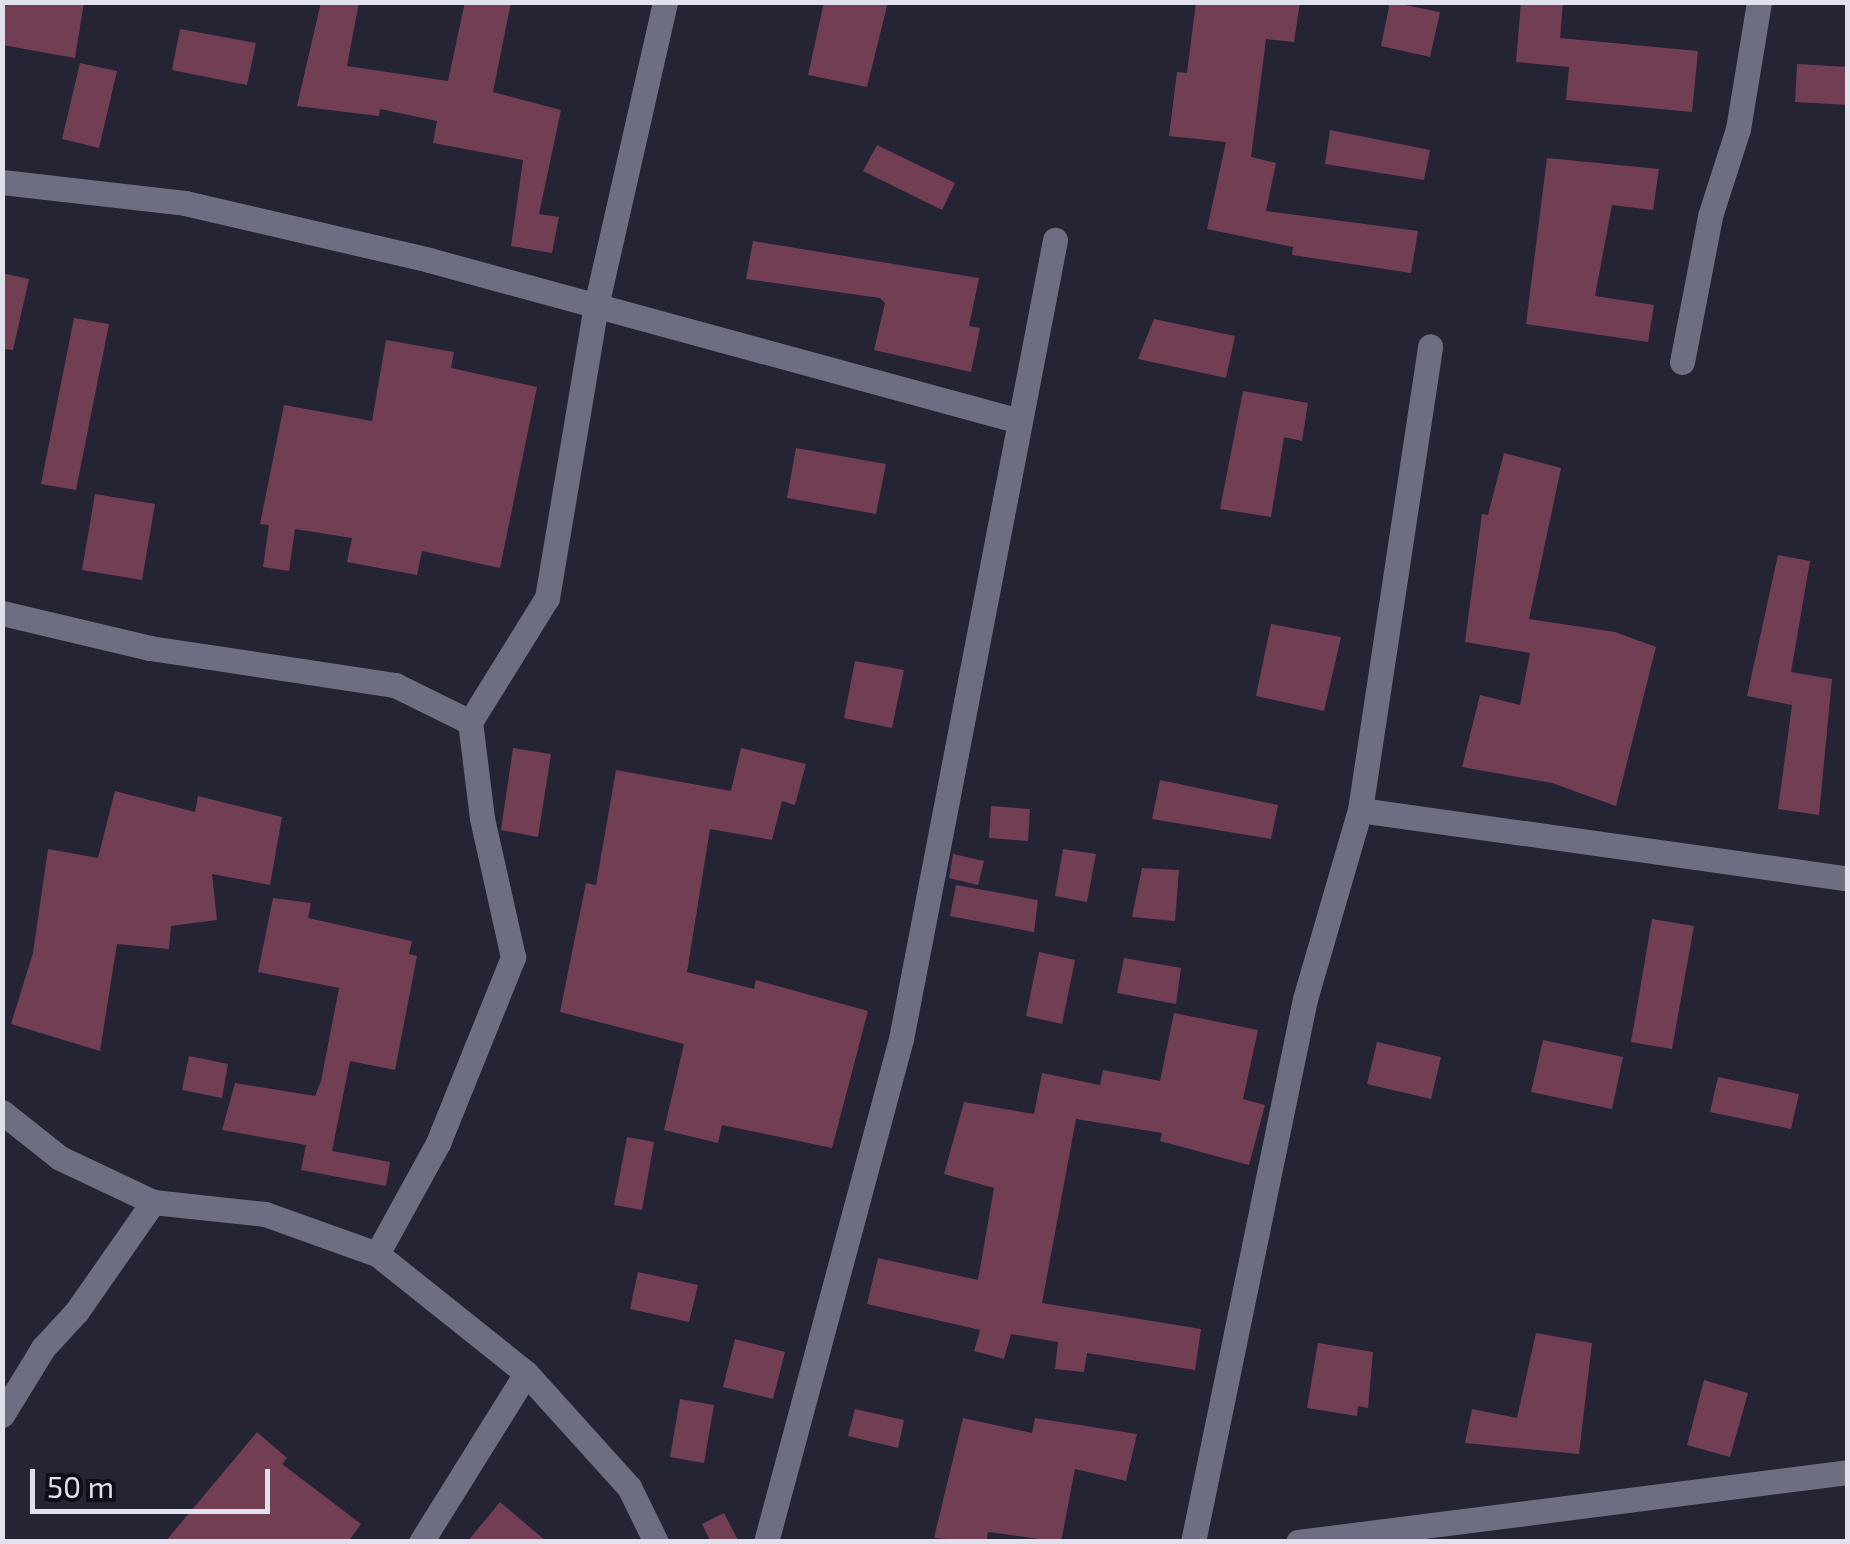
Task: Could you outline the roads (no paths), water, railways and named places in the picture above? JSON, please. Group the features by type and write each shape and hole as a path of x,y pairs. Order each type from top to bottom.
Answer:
{"street":[{"path":"377,1254 438,1144 513,957 482,818 470,722 547,598 596,306 664,2"},
{"path":"1682,362 1710,216 1738,129 1760,2"},
{"path":"2,182 186,203 596,306 1016,420"},
{"path":"766,1542 901,1039 1016,420 1055,240"},
{"path":"1193,1542 1305,999 1360,810 1430,346"},
{"path":"2,613 150,648 396,685 470,722"},
{"path":"1360,810 1848,880"},
{"path":"2,1112 60,1158 153,1202 264,1214 377,1254 526,1373 628,1487 656,1542"},
{"path":"2,1414 43,1348 77,1311 153,1202"},
{"path":"421,1542 526,1373"},
{"path":"1298,1542 1512,1530 1848,1472"}]}
